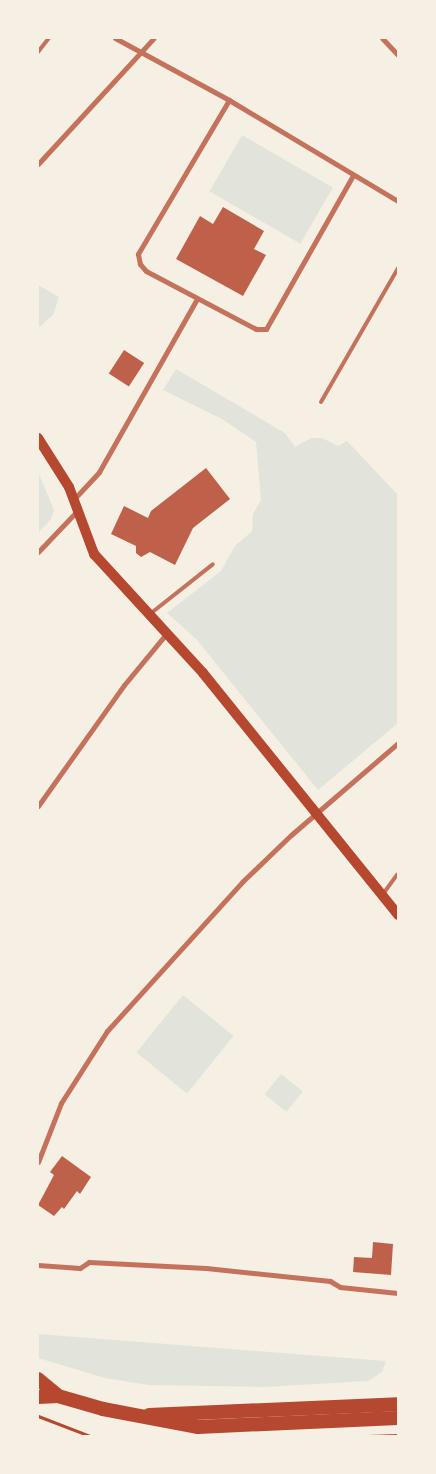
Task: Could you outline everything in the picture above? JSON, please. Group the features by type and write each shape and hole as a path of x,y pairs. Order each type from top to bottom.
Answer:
{"highway":[{"path":"38,1379 58,1396"},
{"path":"38,1397 58,1396 103,1409 198,1427 398,1418"},
{"path":"145,1416 199,1410 398,1404"}],"main road":[{"path":"38,438 54,461 74,500 94,554 215,688 384,894 398,915"}],"street":[{"path":"115,38 230,100 398,201"},
{"path":"38,164 154,38"},
{"path":"382,38 398,55"},
{"path":"230,100 138,254 140,264 146,270 197,300 256,329 269,328 353,175"},
{"path":"74,500 99,472 197,300"},
{"path":"38,552 78,511"},
{"path":"38,806 124,685 166,634"},
{"path":"38,1162 61,1103 107,1031 243,882 317,812 398,743"},
{"path":"38,1265 80,1268 89,1262 206,1268 330,1281 340,1287 398,1293"}],"lane":[{"path":"38,52 49,38"},
{"path":"321,402 398,268"},
{"path":"149,615 213,564"},
{"path":"384,894 396,875"}],"path":[{"path":"38,1416 90,1436"},
{"path":"367,1436 398,1436"}],"shaded area":[{"path":"242,135 333,187 300,244 210,191"},
{"path":"38,285 59,297 53,315 38,328"},
{"path":"176,369 285,433 295,447 311,438 322,438 338,446 347,441 398,495 398,723 318,790 197,640 167,613 221,571 235,546 252,531 253,514 261,500 256,442 222,419 163,390"},
{"path":"38,472 54,510 51,519 38,533"},
{"path":"183,995 234,1036 187,1093 136,1053"},
{"path":"281,1074 303,1092 286,1112 265,1094"},
{"path":"38,1334 386,1361 382,1372 368,1381 265,1387 148,1385 105,1378 38,1358"}],"building":[{"path":"223,207 264,231 254,249 266,255 243,296 176,259 200,216 213,224"},
{"path":"124,350 144,363 129,387 109,373"},
{"path":"206,468 230,499 193,528 175,565 150,552 141,557 136,553 136,546 111,534 124,506 148,518 151,511"},
{"path":"62,1156 91,1177 80,1194 77,1191 64,1209 62,1207 54,1216 38,1205 54,1175 50,1172"},
{"path":"373,1242 393,1244 391,1275 353,1272 354,1257 372,1258"}]}
